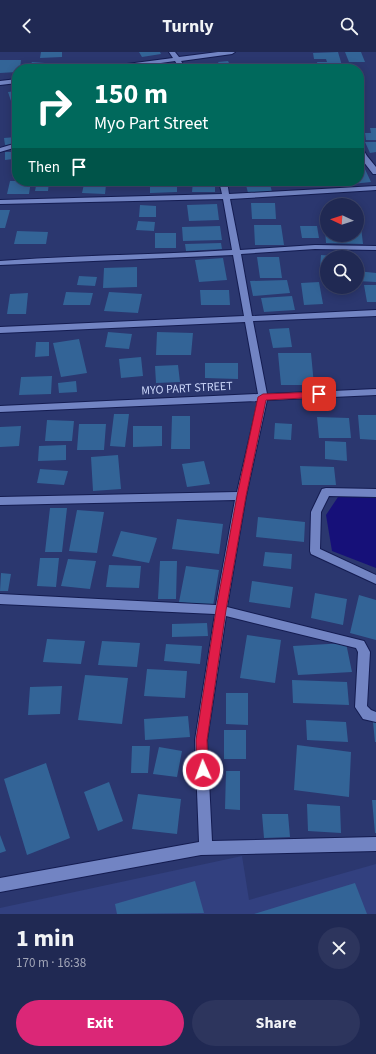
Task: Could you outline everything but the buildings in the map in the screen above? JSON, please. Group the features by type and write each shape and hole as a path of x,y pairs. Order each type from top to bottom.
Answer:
{"street":[{"path":"172,52 180,64"},
{"path":"140,64 232,52"},
{"path":"0,82 12,81"},
{"path":"1,150 12,147"},
{"path":"364,157 376,172"},
{"path":"206,848 202,740 221,610 242,496 263,397 224,186"},
{"path":"0,202 225,196 330,192 376,188"},
{"path":"0,263 44,260 181,256 315,247 376,248"},
{"path":"0,330 376,313"},
{"name":"MYO PART STREET","path":"0,409 376,392"},
{"path":"376,493 326,492 316,512 315,551 376,580"},
{"path":"0,502 242,496"},
{"path":"0,599 221,610 351,640 360,644 364,652 361,707 367,715 376,717"},
{"path":"0,885 206,848 376,844"}],"shaded area":[{"path":"340,494 376,498 376,568 332,551 326,515"},
{"path":"242,856 249,900 376,864 376,914 0,914 0,908"}],"route":[{"path":"203,770 202,740 221,610 242,496 263,397 319,394"}]}
